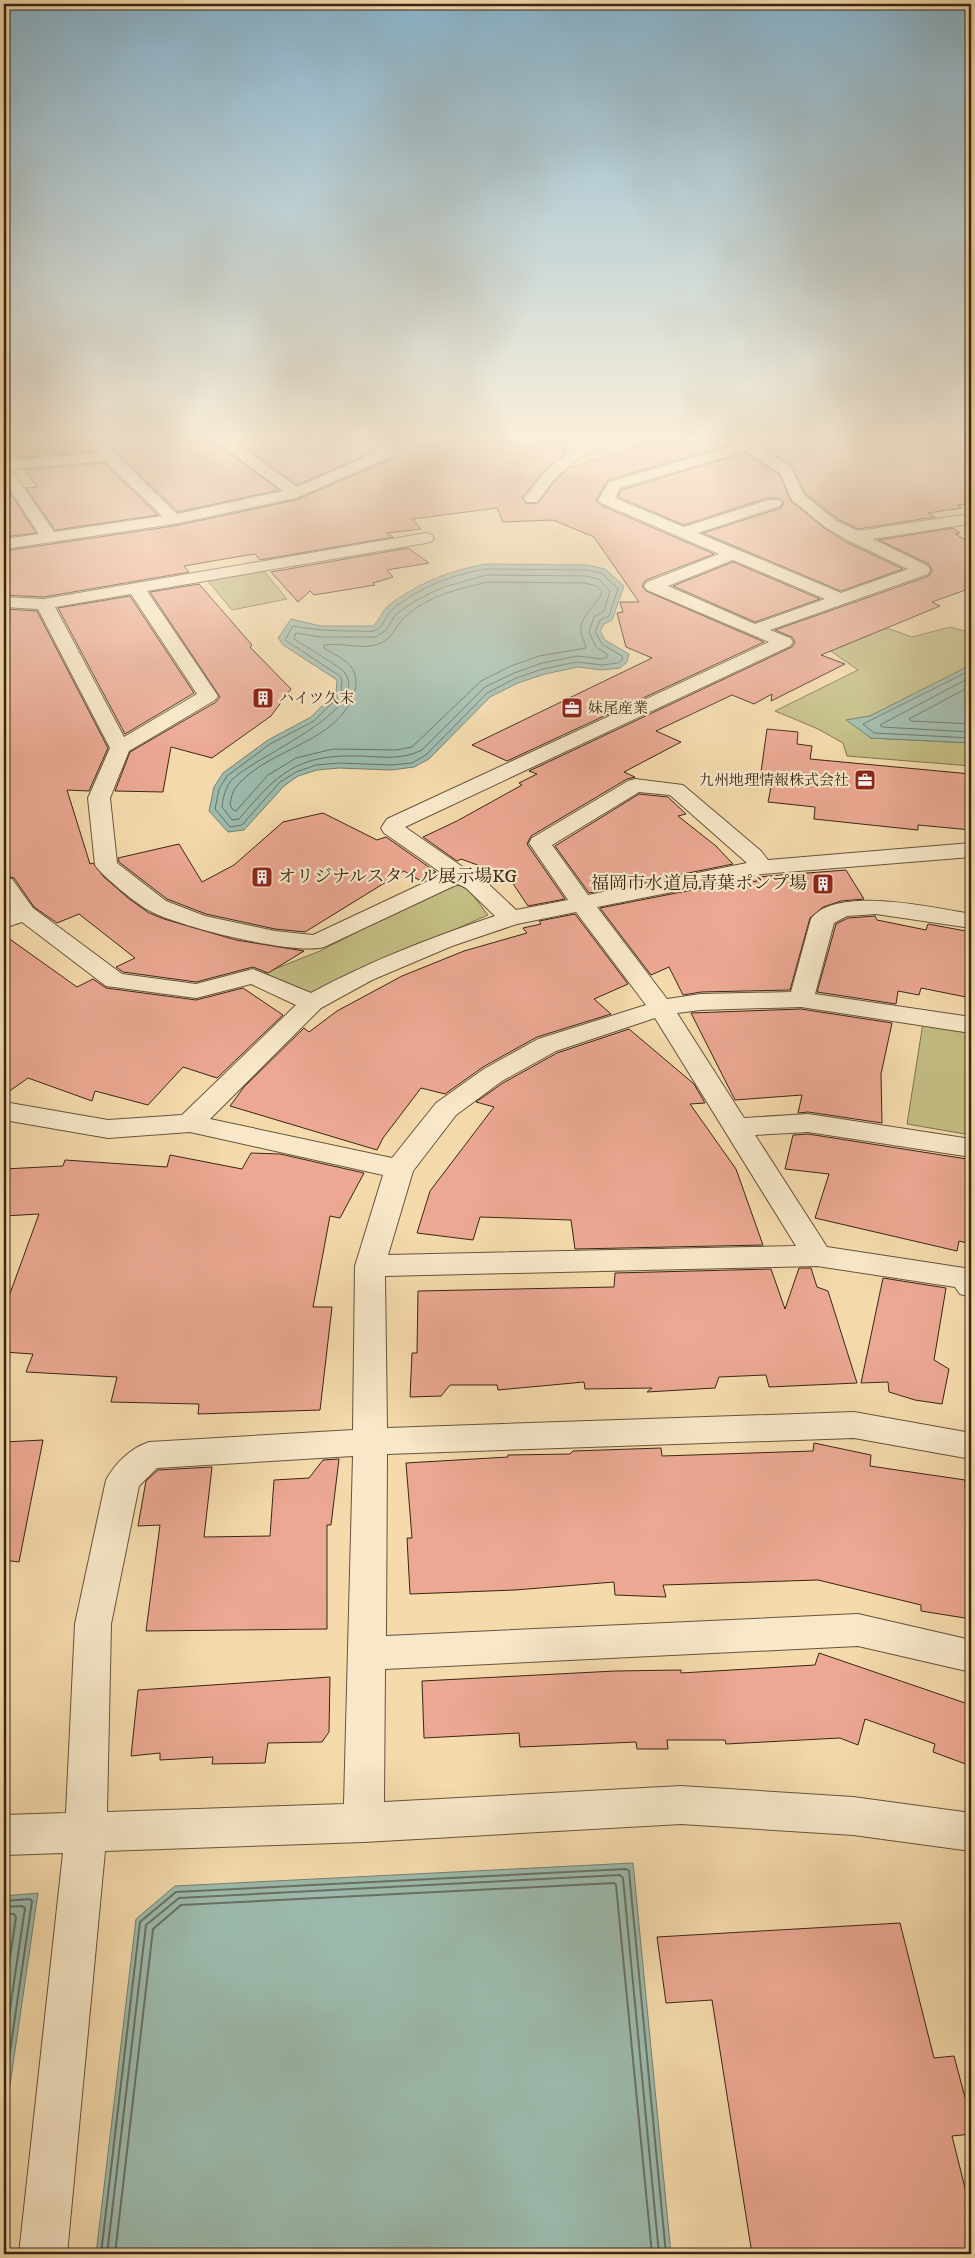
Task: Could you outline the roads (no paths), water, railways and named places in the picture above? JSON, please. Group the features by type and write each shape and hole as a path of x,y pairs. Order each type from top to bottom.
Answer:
{"street":[{"path":"4,602 44,604 383,545"},
{"path":"713,545 840,599"},
{"path":"754,630 922,570 871,545"},
{"path":"511,918 474,883 459,875 392,828 395,824 784,642 653,586 732,554"},
{"path":"136,588 208,696 120,748 99,798 106,865 158,906 199,922 275,938 316,942 459,875"},
{"path":"44,604 120,748"},
{"path":"762,868 753,856 676,789 635,785 540,843 583,905 661,1008 817,1256"},
{"path":"190,1123 312,1003 363,975 444,941 511,918 762,868 971,850"},
{"path":"4,884 14,917 115,981 196,991 253,976 312,1003"},
{"path":"802,999 823,919 842,909 876,907 971,921"},
{"path":"364,1823 370,1442 370,1266 399,1169 446,1109 492,1075 547,1045 661,1008 701,1002 802,999 971,1024"},
{"path":"4,1111 108,1129 190,1123 399,1169"},
{"path":"737,1127 808,1123 971,1148"},
{"path":"370,1266 817,1256 964,1278 971,1286"},
{"path":"43,2254 86,1833 93,1624 123,1480 149,1455 370,1442 854,1425 971,1446"},
{"path":"367,1653 858,1630 971,1656"},
{"path":"4,1835 364,1823 681,1805 853,1816 971,1832"}],"water":[{"path":"486,564 588,565 605,569 624,586 612,620 604,624 600,631 605,640 629,654 627,662 620,668 602,670 578,667 545,674 518,683 490,697 429,759 414,767 391,770 339,768 317,770 298,776 284,786 244,830 228,832 209,811 214,787 223,773 268,740 311,717 336,692 337,680 283,645 278,638 291,619 321,626 373,626 387,607 411,590 435,578"},
{"path":"971,665 971,743 871,738 846,720 870,716"},
{"path":"633,1863 671,2254 96,2254 136,1919 175,1886"},
{"path":"38,1893 4,2126 4,1896"}],"place":[{"name":"ハイツ久末","path":"263,698"},
{"name":"妹尾産業","path":"572,708"},
{"name":"九州地理情報株式会社","path":"865,780"},
{"name":"オリジナルスタイル展示場KG","path":"262,877"},
{"name":"福岡市水道局青葉ポンプ場","path":"823,884"}]}
